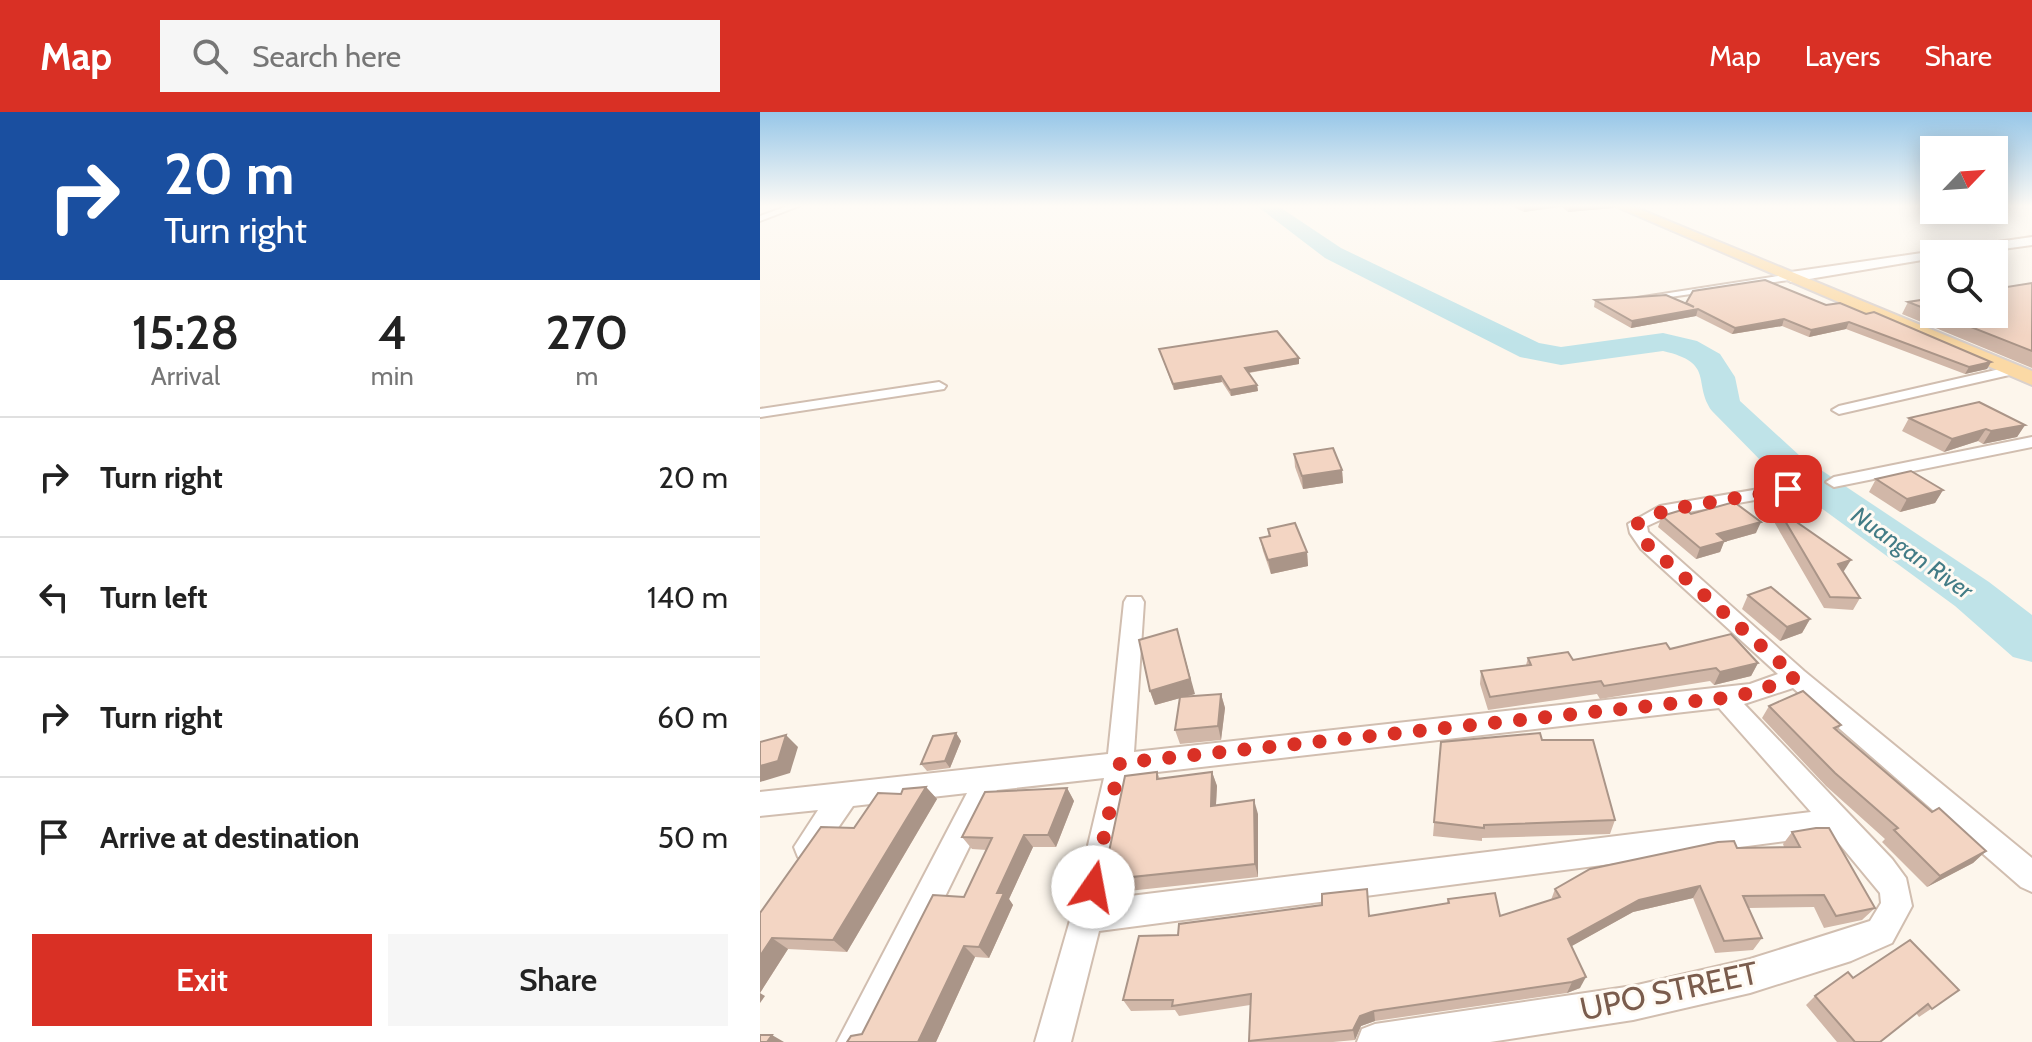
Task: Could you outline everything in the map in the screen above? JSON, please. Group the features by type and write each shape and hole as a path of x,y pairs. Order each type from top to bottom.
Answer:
{"main road":[{"path":"1725,249 2032,379"}],"street":[{"path":"1630,300 1920,256"},
{"path":"1839,410 2013,370"},
{"path":"760,413 939,386"},
{"path":"1834,482 2032,442"},
{"path":"1788,489 1666,510 1637,524 1639,533 1648,545 1796,677 2032,877"},
{"path":"1053,1042 1087,917 1120,763 1134,602"},
{"path":"760,804 1724,698 1751,693 1796,677"},
{"path":"1724,698 1840,821"},
{"path":"855,1042 989,778"},
{"path":"794,867 845,795"},
{"path":"1087,917 1840,821"},
{"name":"UPO STREET","path":"1375,1042 1633,1003 1750,976 1851,945 1881,932 1897,906 1895,889 1882,869 1840,821"}],"building":[{"path":"1765,280 1826,305 1840,303 1866,314 1874,312 1991,362 1969,367 1849,322 1811,330 1784,319 1735,328 1698,309 1632,321 1595,300 1666,295 1694,307 1686,303 1693,291"},
{"path":"2032,283 2032,351 1974,328 2008,328 2008,287"},
{"path":"1277,331 1299,358 1245,368 1257,385 1230,390 1221,376 1173,384 1159,349"},
{"path":"1979,402 2025,425 1991,431 1986,429 1952,439 1909,418"},
{"path":"1333,448 1342,470 1302,476 1294,454"},
{"path":"1911,471 1943,490 1907,499 1876,479"},
{"path":"1734,502 1761,522 1717,534 1725,541 1700,548 1662,516 1685,509 1691,514"},
{"path":"1778,509 1851,560 1838,564 1860,598 1830,597"},
{"path":"1295,523 1307,552 1268,560 1260,538 1270,536 1268,529"},
{"path":"1771,587 1810,619 1787,627 1748,595"},
{"path":"1177,629 1190,679 1150,691 1139,640"},
{"path":"1731,634 1758,663 1720,672 1716,668 1604,686 1601,681 1490,697 1481,671 1531,665 1528,658 1568,652 1573,660 1666,643 1670,649"},
{"path":"1803,691 1841,725 1834,728 1932,812 1939,808 1986,851 1940,876 1894,830 1898,828 1835,773 1769,706"},
{"path":"1221,694 1218,726 1175,730 1180,697"},
{"path":"956,733 945,761 921,764 933,736"},
{"path":"1540,733 1542,740 1593,740 1615,820 1484,825 1484,828 1434,822 1441,742"},
{"path":"786,735 778,761 760,766 760,742"},
{"path":"1157,772 1157,779 1212,772 1211,806 1254,800 1255,864 1103,880 1125,776"},
{"path":"926,787 833,940 772,938 760,956 760,913 821,827 854,828 878,793 901,794 903,789"},
{"path":"1067,788 1048,835 1024,835 997,893 1004,893 979,947 964,946 918,1042 847,1042 851,1036 862,1034 933,895 964,897 992,838 962,837 985,792"},
{"path":"1829,828 1875,908 1836,916 1824,895 1743,896 1762,938 1724,941 1700,886 1639,900 1568,939 1586,977 1572,982 1374,1011 1360,1016 1353,1030 1249,1041 1251,994 1172,1006 1173,1000 1123,1000 1139,936 1178,935 1179,924 1322,905 1322,894 1367,889 1369,916 1449,903 1448,899 1495,893 1500,916 1560,897 1555,889 1590,869 1718,842 1734,841 1737,848 1800,847 1792,832"},
{"path":"1910,940 1959,990 1932,1009 1928,1004 1880,1042 1855,1042 1815,996 1848,972 1853,978"},
{"path":"760,1035 772,1035 767,1042 760,1042"}],"waterway":[{"name":"Nuangan River","path":"1328,249 1531,351 1561,356 1663,342 1686,347 1709,361 1719,377 1724,404 1786,464 1972,594 2032,643"}],"route":[{"path":"1093,887 1120,763 1724,698 1751,693 1796,677 1648,545 1639,533 1637,524 1666,510 1788,489"}]}
